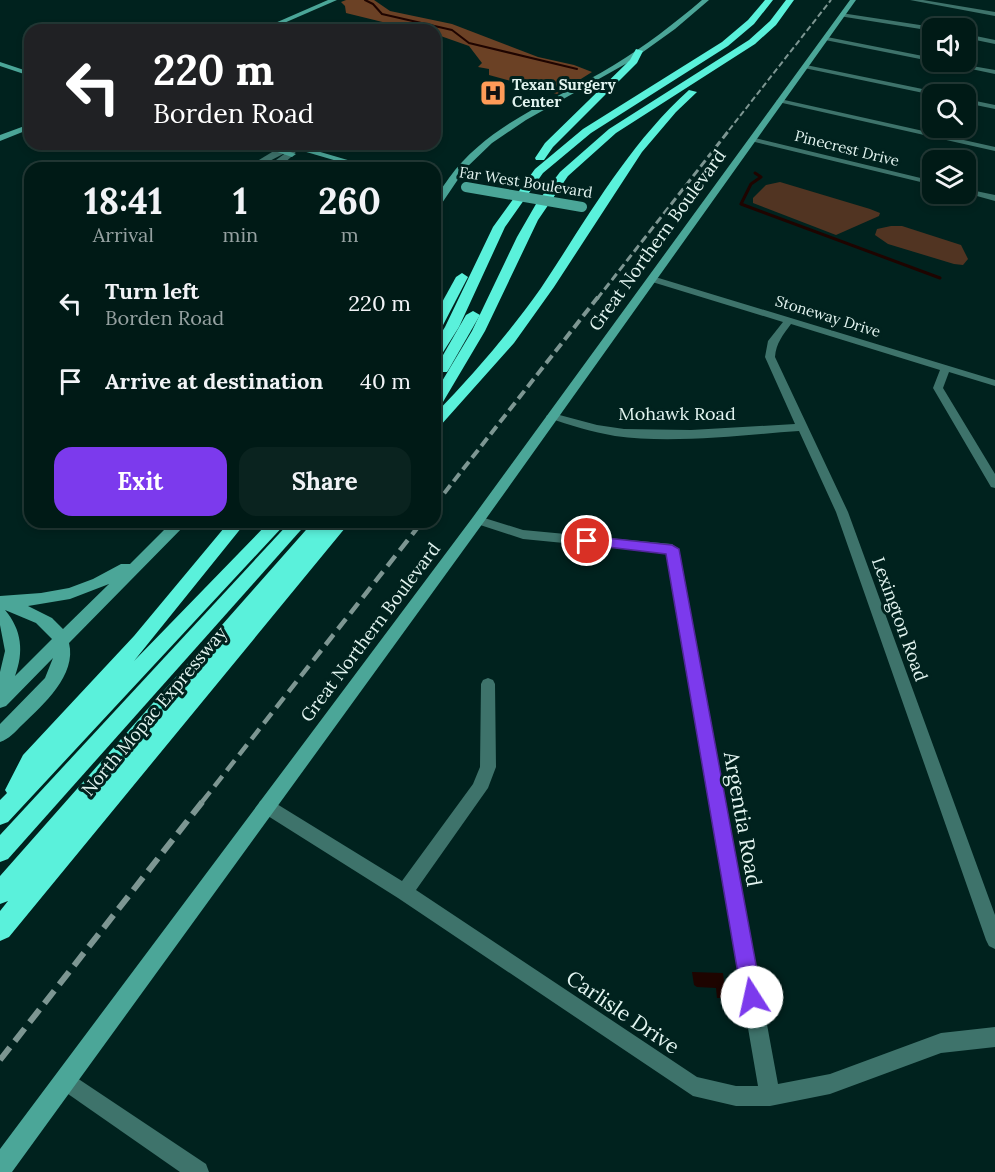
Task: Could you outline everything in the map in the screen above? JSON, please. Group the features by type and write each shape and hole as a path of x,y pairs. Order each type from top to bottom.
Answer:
{"highway":[{"path":"441,316 501,206 517,181 540,158 591,120 718,42 744,20 761,0"},
{"path":"441,344 452,327 489,244 508,212 545,166 573,140 599,122 725,44 751,22 769,0"},
{"path":"441,371 466,329 524,212 553,174 598,133 736,45 762,24 780,0"},
{"path":"441,417 489,366 514,334 655,126 675,106 730,62 771,25 790,0"},
{"path":"540,158 549,145 634,61 639,51"},
{"path":"441,394 471,346 537,211 563,175 581,156 617,128 740,52"},
{"path":"441,332 461,305"},
{"path":"3,812 30,762 141,642 233,528"},
{"name":"North Mopac Expressway","path":"3,812 273,528"},
{"path":"0,851 295,528"},
{"path":"0,893 318,528"},
{"name":"North Mopac Expressway","path":"0,929 337,528"}],"street":[{"path":"276,24 334,0"},
{"path":"442,184 506,130 639,51 706,0"},
{"name":"Great Northern Boulevard","path":"0,1169 478,520 853,0"},
{"path":"913,0 995,14"},
{"path":"842,15 922,27"},
{"path":"976,38 995,42"},
{"path":"827,39 922,58"},
{"path":"0,57 24,64"},
{"path":"0,64 24,72"},
{"path":"806,67 922,91"},
{"path":"976,68 995,72"},
{"path":"780,101 995,149"},
{"path":"976,103 995,107"},
{"path":"0,138 24,128"},
{"name":"Pinecrest Drive","path":"754,139 922,180"},
{"path":"259,162 278,150"},
{"path":"289,150 343,162"},
{"path":"277,162 293,151"},
{"path":"293,151 324,162"},
{"name":"Far West Boulevard","path":"442,184 597,209"},
{"path":"976,193 995,198"},
{"name":"Stoneway Drive","path":"652,279 995,383"},
{"name":"Lexington Road","path":"790,320 773,340 770,357 842,512 861,561 995,940"},
{"path":"946,368 938,388 995,484"},
{"name":"Mohawk Road","path":"552,416 589,427 623,433 803,428"},
{"name":"Argentia Road","path":"478,520 523,534 672,549 770,1096"},
{"path":"0,701 175,528"},
{"path":"0,600 38,601 84,590 99,584 149,554"},
{"path":"0,600 32,613 48,623 62,641 63,652 54,678 0,735"},
{"path":"0,614 12,633 13,646 9,671 0,690"},
{"path":"404,892 480,788 488,767 488,684"},
{"name":"Carlisle Drive","path":"266,806 404,892 693,1086 736,1096 770,1096 830,1084 941,1043 995,1037"},
{"path":"65,1080 198,1172"}],"shaded area":[{"path":"374,0 390,11 452,24 538,57 574,65 592,72 557,94 489,75 489,69 478,67 482,63 469,46 441,36 441,24 391,24 346,13 345,6 341,2"},
{"path":"780,182 880,213 879,216 836,235 753,203 753,198 766,185"},
{"path":"902,226 961,245 968,259 963,265 954,264 888,244 875,235 877,229"},
{"path":"692,972 723,973 726,998 717,998 716,988 694,985"}],"waterway":[{"path":"365,0 373,4 382,14 426,24"},
{"path":"441,27 452,30 469,43 577,69"},
{"path":"755,173 761,177 751,184 741,204 940,278"}],"railway":[{"path":"729,130 831,0"},
{"path":"597,299 730,129"},
{"path":"441,497 598,297"},
{"path":"202,802 417,528"},
{"path":"0,1060 203,801"}],"place":[{"name":"Texan Surgery Center","path":"493,93"}],"route":[{"path":"587,541 672,549 752,997"}]}
